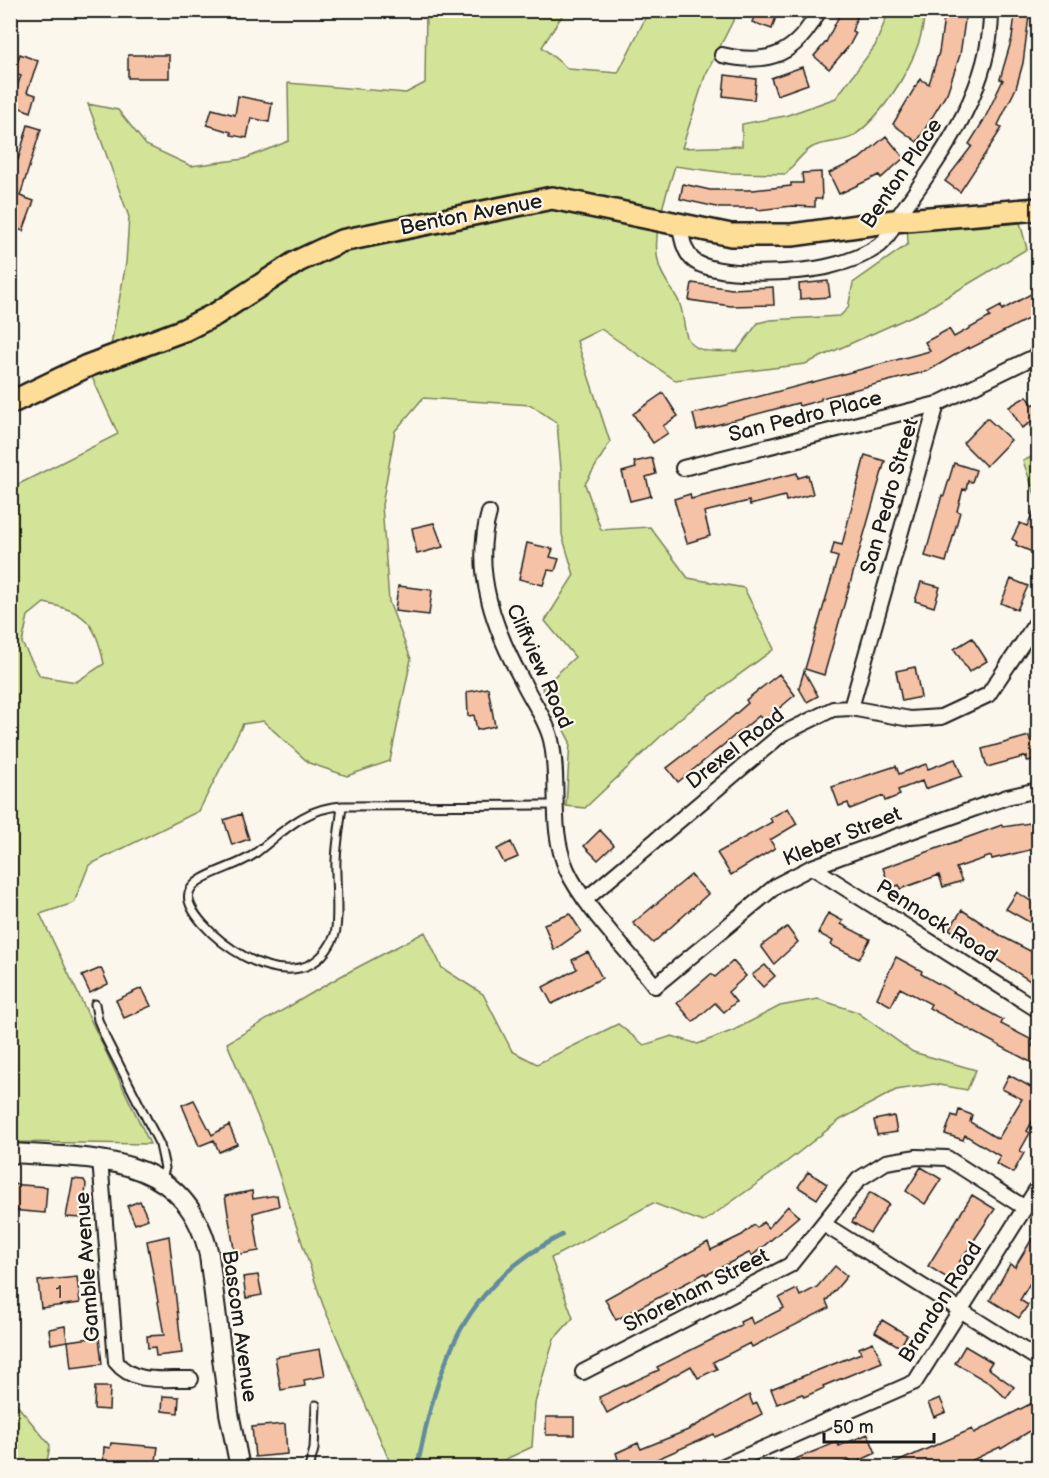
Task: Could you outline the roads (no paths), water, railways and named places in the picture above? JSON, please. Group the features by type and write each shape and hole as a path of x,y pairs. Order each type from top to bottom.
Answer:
{"main road":[{"name":"Benton Avenue","path":"10,403 87,366 184,330 216,314 298,261 341,241 552,198 731,235 792,235 894,221 1038,209"}],"street":[{"path":"722,55 757,60 782,53 794,46 809,30 819,10"},
{"name":"Benton Place","path":"680,225 682,244 693,260 708,267 729,271 764,272 830,267 863,255 882,243 894,221 950,143 981,74 990,10"},
{"name":"San Pedro Street","path":"851,708 937,404 1038,355"},
{"name":"San Pedro Place","path":"683,468 937,404"},
{"name":"Cliffview Road","path":"489,513 482,536 489,602 502,641 548,730 554,753 556,843 568,872 586,899 655,986"},
{"name":"Drexel Road","path":"586,899 782,734 833,709 851,708 928,720 941,717 980,700 996,684 1038,620"},
{"name":"Kleber Street","path":"655,986 777,885 812,867 1007,797 1038,790"},
{"name":"Pennock Road","path":"812,867 1038,1010"},
{"name":"Bascom Avenue","path":"10,1153 100,1159 140,1168 161,1181 187,1205 207,1244 229,1413 240,1467"},
{"name":"Shoreham Street","path":"583,1372 790,1265 825,1225 859,1179 885,1162 917,1157 947,1158 1025,1208"},
{"name":"Gamble Avenue","path":"100,1159 116,1362 130,1376 191,1379"},
{"name":"Brandon Road","path":"719,1467 907,1387 922,1373 1038,1187"},
{"path":"825,1225 1038,1359"}],"lane":[{"path":"342,806 336,861 335,935 323,956 309,967 277,969 247,958 208,932 189,905 189,893 199,879 240,864 298,819 319,808 342,806 391,804 554,806"},
{"path":"95,1005 106,1041 160,1145 165,1168 161,1181"},
{"path":"309,1467 314,1449 316,1405"}],"waterway":[{"path":"417,1468 434,1395 460,1331 478,1303 500,1278 528,1255 562,1235"}]}
